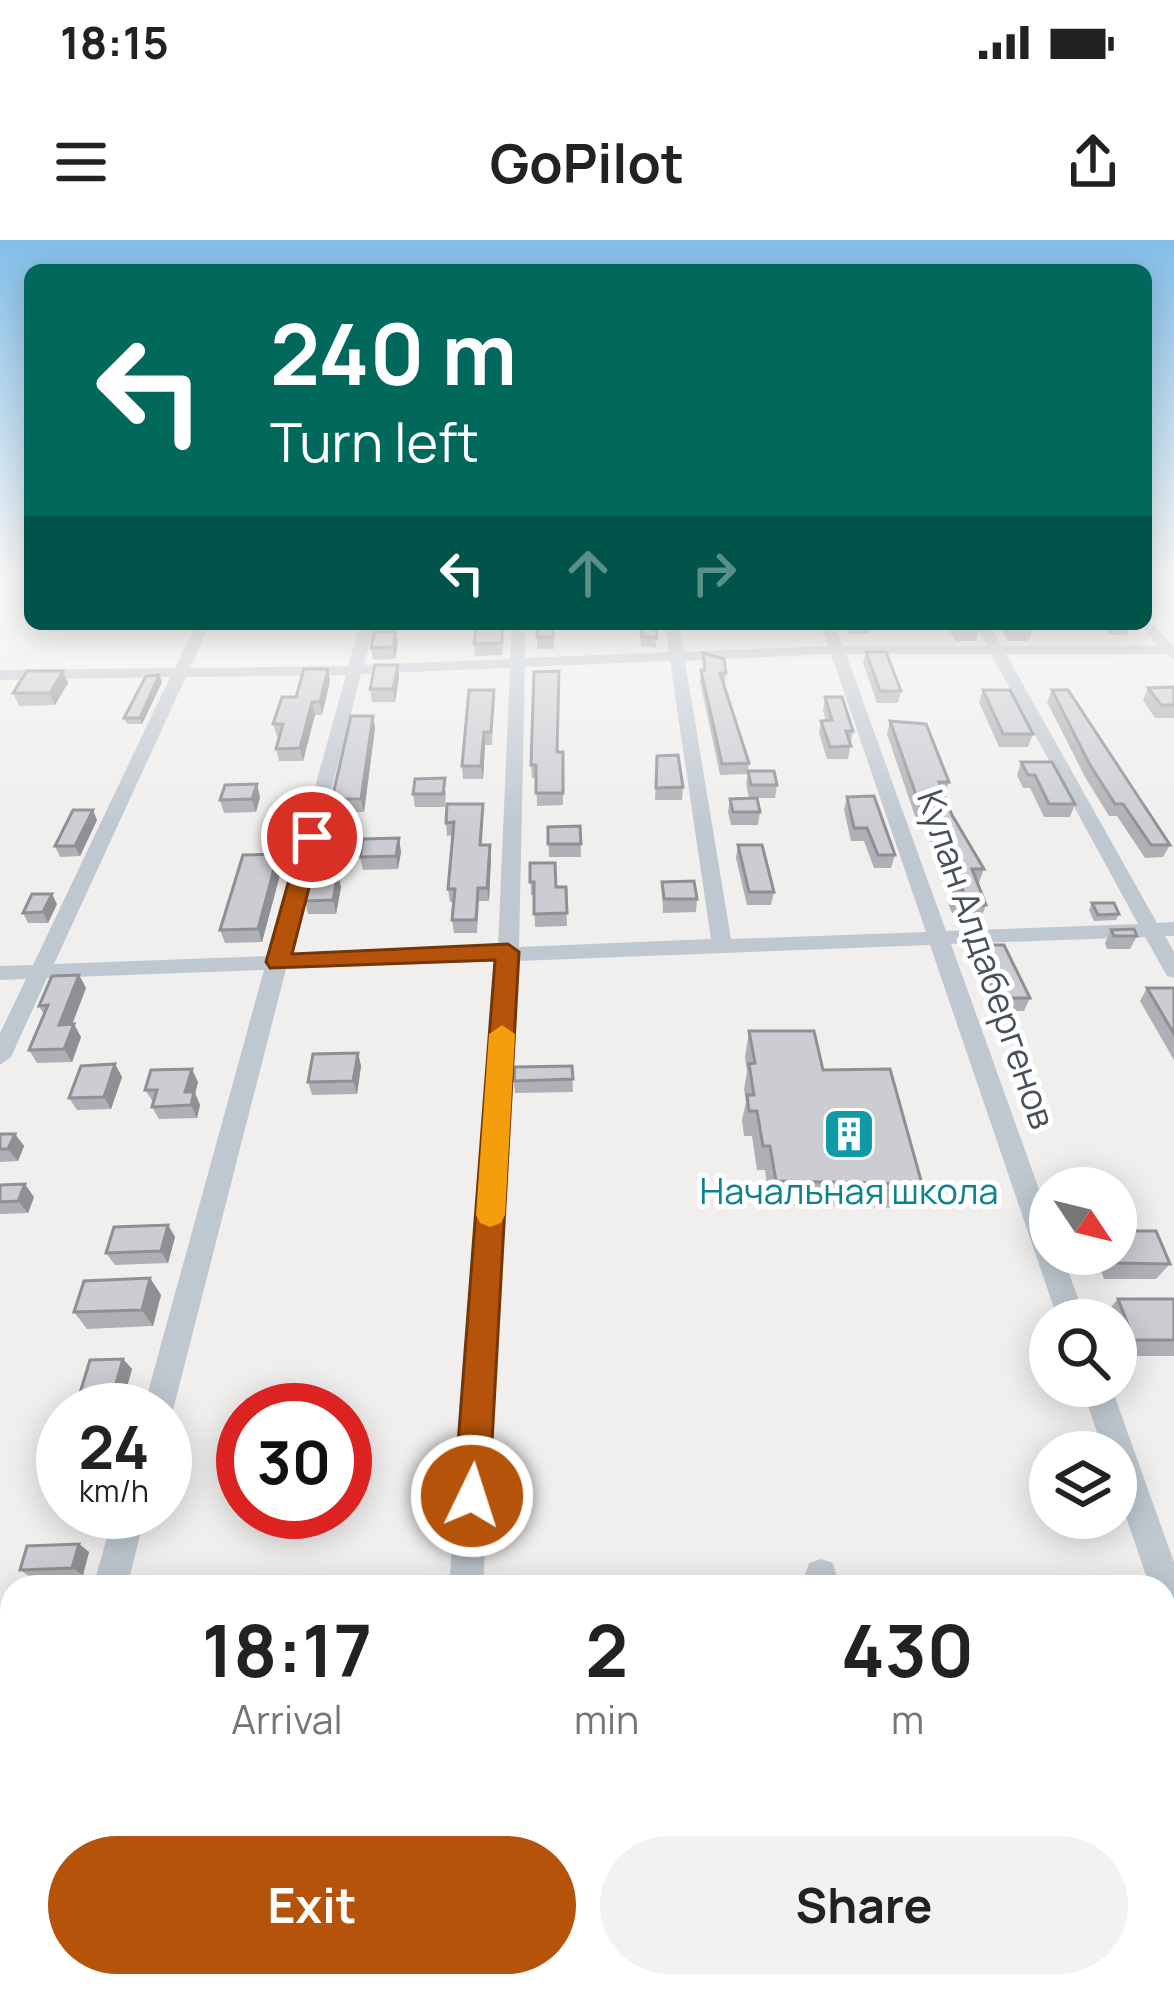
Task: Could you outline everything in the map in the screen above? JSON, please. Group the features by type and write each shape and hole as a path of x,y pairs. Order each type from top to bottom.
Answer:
{"street":[{"path":"0,1057 185,663"},
{"path":"165,1383 359,663"},
{"path":"0,696 7,675 518,663 508,952 467,1575"},
{"path":"678,663 722,944"},
{"name":"Кулан Алдабергенов","path":"843,663 1065,1299"},
{"path":"1007,663 1162,929 1174,971"},
{"path":"0,974 1162,929"},
{"path":"1104,1407 1167,1571"},
{"path":"113,1575 123,1539"}],"building":[{"path":"704,663 725,663 726,673 720,673 749,763 722,764 701,670 705,670"},
{"path":"870,663 890,663 901,691 880,691"},
{"path":"375,665 398,665 393,689 370,689"},
{"path":"304,669 328,669 320,702 312,702 300,748 276,749 283,724 273,724 282,697 296,697"},
{"path":"27,671 63,671 50,693 13,693"},
{"path":"559,671 557,752 563,752 563,793 536,793 536,765 531,765 534,672"},
{"path":"159,675 140,718 124,718 146,676"},
{"path":"1174,687 1174,705 1161,705 1148,688"},
{"path":"469,690 494,690 491,732 484,732 481,766 462,766"},
{"path":"983,690 1010,690 1033,734 1003,734"},
{"path":"1052,690 1068,690 1170,845 1151,845 1123,804 1115,804"},
{"path":"825,697 842,697 853,731 846,731 851,746 830,747 821,721 832,720"},
{"path":"351,716 373,716 361,799 332,799"},
{"path":"890,721 926,724 949,782 939,782 952,815 984,869 972,869 986,905 958,905 953,890 963,890 943,836 937,836 927,809 921,809"},
{"path":"678,755 683,787 656,788 657,756"},
{"path":"1021,762 1052,762 1075,804 1049,804 1035,775 1028,775"},
{"path":"748,771 774,771 777,785 751,785"},
{"path":"445,778 443,794 413,794 415,779"},
{"path":"257,784 252,799 220,800 225,785"},
{"path":"874,796 895,855 878,855 867,828 854,828 847,797"},
{"path":"757,798 760,812 733,812 730,799"},
{"path":"447,804 483,804 480,845 490,845 487,888 478,888 476,920 452,920 455,889 448,889 454,822 446,823"},
{"path":"73,810 93,810 75,846 55,846"},
{"path":"580,826 581,844 548,844 548,827"},
{"path":"399,838 396,856 360,857 363,839"},
{"path":"738,845 762,845 774,892 749,892"},
{"path":"278,854 258,929 220,930 243,855"},
{"path":"530,863 555,863 556,887 566,887 567,913 534,914"},
{"path":"338,874 333,900 305,901 311,875"},
{"path":"694,881 697,899 664,899 662,882"},
{"path":"32,894 52,894 43,912 23,913"},
{"path":"1092,903 1114,903 1119,914 1098,915"},
{"path":"1134,929 1137,936 1114,936 1111,930"},
{"path":"979,945 1004,945 1030,998 1002,998"},
{"path":"79,975 59,1025 74,1024 64,1049 29,1050 48,1005 39,1006 52,976"},
{"path":"1147,988 1174,988 1174,1034"},
{"path":"749,1031 814,1031 823,1070 890,1069 922,1184 776,1181 757,1111 749,1111 747,1095 754,1095 749,1064 755,1063"},
{"path":"358,1053 353,1081 308,1082 313,1054"},
{"path":"115,1064 104,1097 69,1098 81,1066"},
{"path":"572,1066 573,1079 514,1081 515,1067"},
{"path":"192,1069 185,1092 194,1092 191,1105 152,1107 157,1090 145,1090 151,1070"},
{"path":"0,1134 15,1134 8,1149 0,1149"},
{"path":"25,1184 18,1201 0,1202 0,1185"},
{"path":"168,1225 161,1251 106,1253 114,1227"},
{"path":"1137,1231 1156,1231 1170,1264 1137,1263"},
{"path":"150,1278 142,1310 74,1312 84,1281"},
{"path":"1137,1299 1174,1299 1174,1340 1137,1340"},
{"path":"123,1359 116,1383 83,1383 90,1360"},
{"path":"79,1544 72,1568 20,1570 27,1546"}],"slow traffic":[{"path":"490,1215 502,1034"}],"place":[{"name":"Начальная школа","path":"849,1134"}],"route":[{"path":"312,837 278,962 508,952 472,1496"}]}
